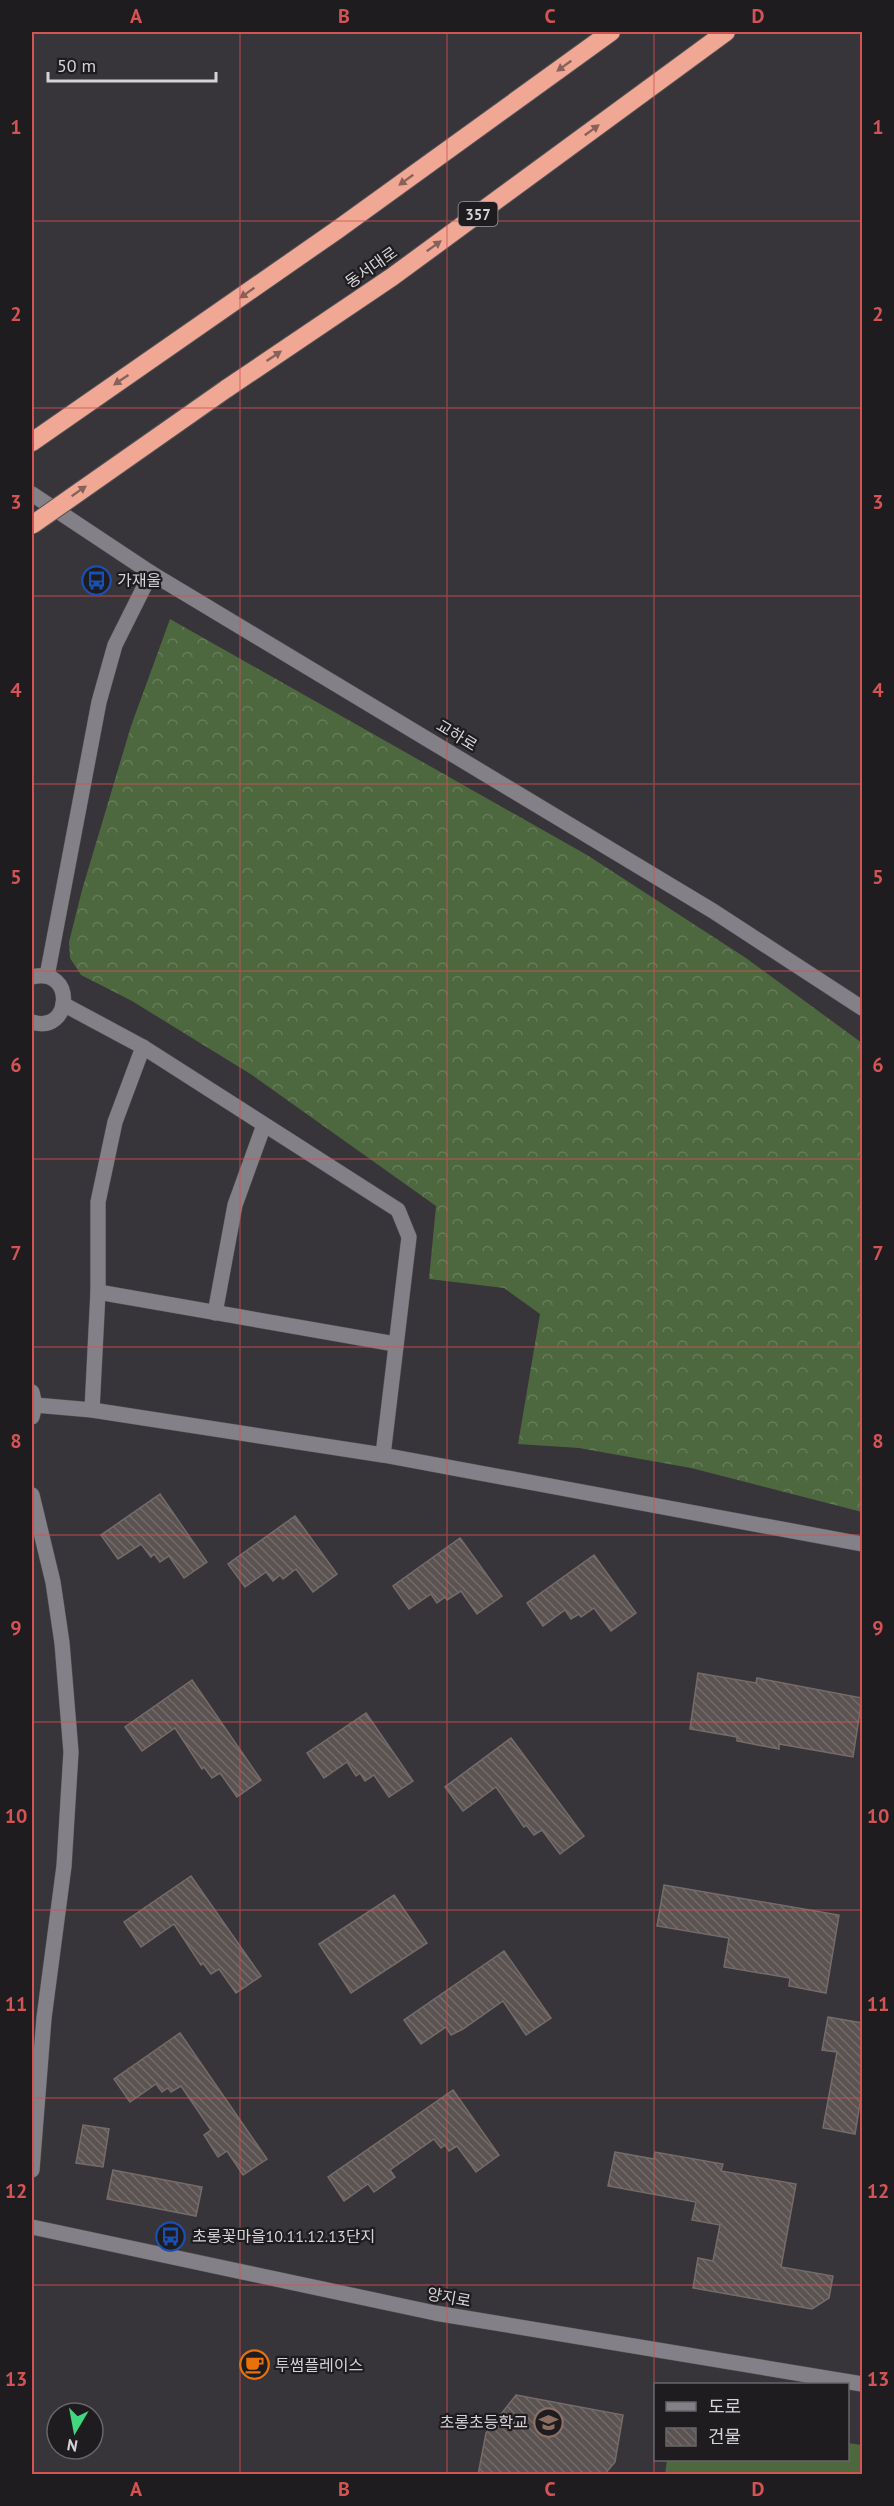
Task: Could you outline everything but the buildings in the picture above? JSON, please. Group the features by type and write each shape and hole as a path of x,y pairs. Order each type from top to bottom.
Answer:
{"highway":[{"path":"32,442 337,230 611,32"},
{"name":"동서대로","path":"32,525 225,389 392,277 726,32"}],"street":[{"name":"교하로","path":"32,494 151,573 713,911 862,1008"},
{"path":"32,1026 53,1020 59,1014 63,1004 63,992 60,985 39,977 99,702 115,645 151,573"},
{"path":"63,1004 143,1047 398,1210 409,1237 383,1455"},
{"path":"92,1410 98,1292 98,1202 116,1122 143,1047"},
{"path":"215,1313 235,1205 264,1125"},
{"path":"98,1292 395,1344"},
{"path":"33,1405 92,1410 383,1455 862,1544"},
{"path":"32,1495 54,1582 62,1643 71,1752 64,1866 44,2018 32,2170"},
{"name":"양지로","path":"32,2227 435,2313 862,2384"}],"green space":[{"path":"170,619 587,855 746,958 862,1043 862,1512 691,1468 579,1448 518,1444 540,1314 504,1288 429,1279 436,1206 252,1075 132,1001 81,975 70,958 69,942 82,890 131,726"},
{"path":"849,2443 862,2445 862,2474 665,2474 667,2461 849,2461"}],"place":[{"name":"가재울","path":"96,580"},
{"name":"초롱꽃마을10.11.12.13단지","path":"171,2236"},
{"name":"투썸플레이스","path":"254,2365"},
{"name":"초롱초등학교","path":"549,2422"}]}
